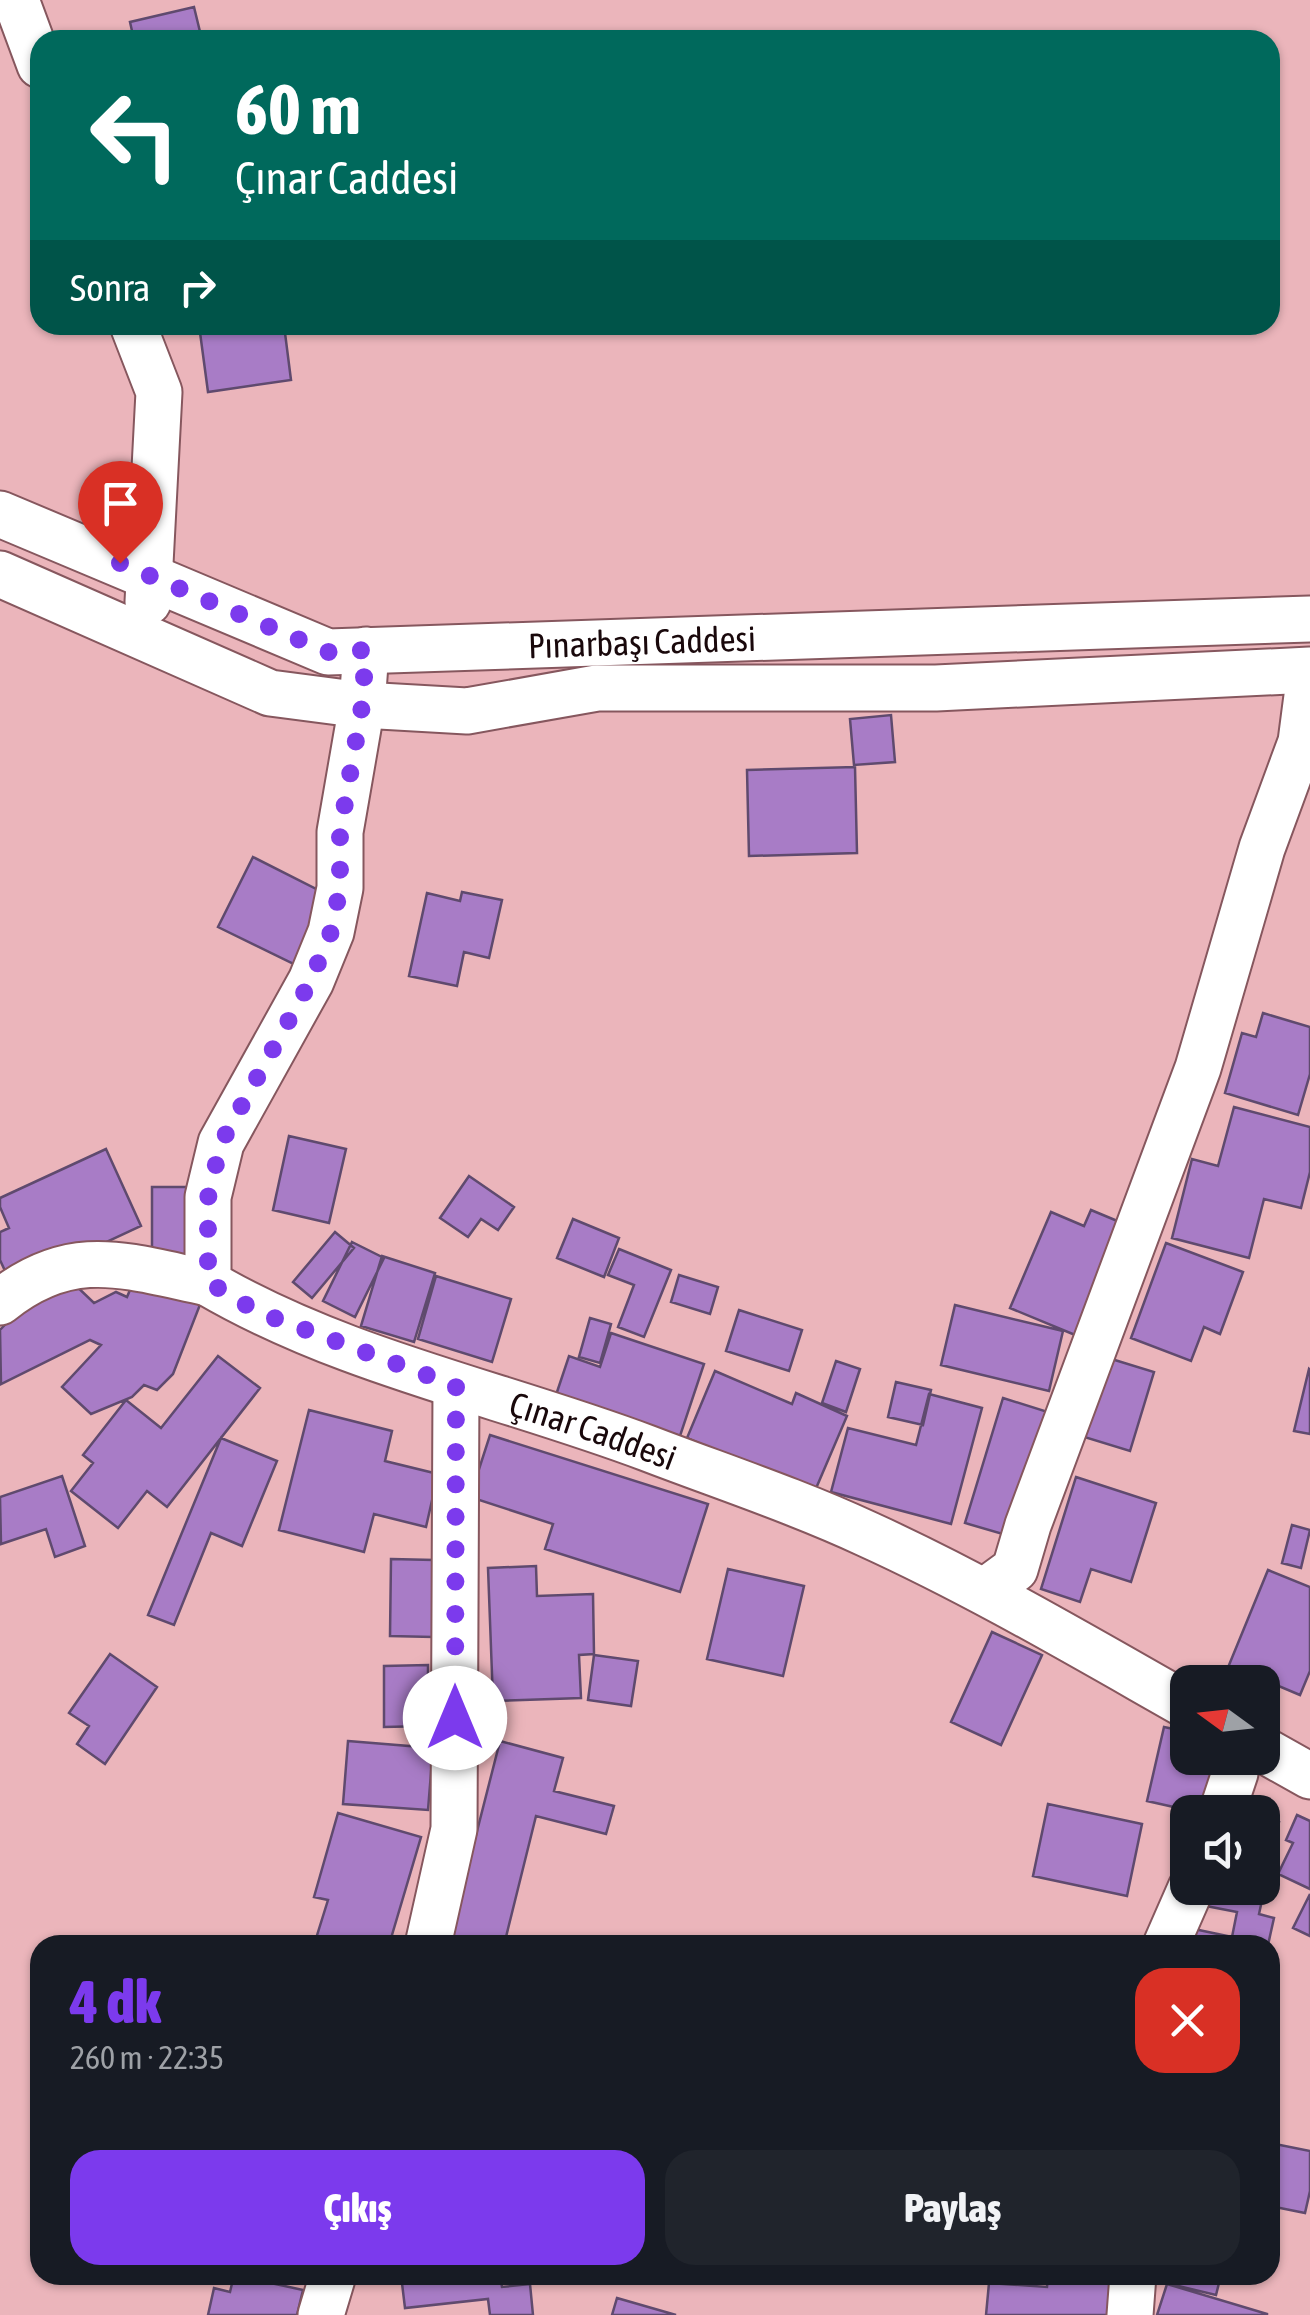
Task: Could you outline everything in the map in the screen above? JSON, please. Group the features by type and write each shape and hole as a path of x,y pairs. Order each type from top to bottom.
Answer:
{"street":[{"path":"16,0 30,38"},
{"path":"137,335 159,392 151,576 144,638"},
{"name":"Pınarbaşı Caddesi","path":"0,514 328,652 1306,619"},
{"name":"Pınarbaşı Caddesi","path":"0,574 270,693 362,706 466,712 597,688 936,688 1310,670"},
{"path":"986,1591 1014,1570 1198,1068 1262,848 1301,742 1310,670 1306,619"},
{"path":"208,1282 208,1198 221,1143 310,982 331,932 340,888 340,832 362,706 366,650"},
{"name":"Çınar Caddesi","path":"0,1302 25,1282 76,1264 121,1265 208,1282 258,1312 456,1386 680,1461 864,1532 986,1591 1170,1696"},
{"path":"430,1935 454,1829 456,1386"},
{"path":"1280,1759 1310,1776"},
{"path":"1171,1935 1184,1905"},
{"path":"322,2315 330,2285"},
{"path":"1130,2315 1132,2285"}],"building":[{"path":"194,7 200,30 132,30 130,22"},
{"path":"200,335 285,335 291,380 208,392"},
{"path":"891,715 895,762 854,765 850,719"},
{"path":"855,767 857,853 749,856 747,770"},
{"path":"253,857 332,897 298,966 218,927"},
{"path":"462,892 502,900 489,958 464,952 457,986 409,976 427,893 460,901"},
{"path":"1263,1013 1310,1027 1310,1074 1298,1115 1225,1093 1242,1033 1256,1037"},
{"path":"1234,1107 1310,1127 1310,1172 1301,1208 1264,1199 1249,1258 1172,1238 1192,1159 1218,1166"},
{"path":"289,1136 346,1149 329,1223 273,1210"},
{"path":"106,1149 141,1226 12,1286 0,1260 0,1232 9,1228 0,1198"},
{"path":"469,1176 514,1207 498,1230 481,1219 468,1237 440,1218"},
{"path":"152,1187 203,1187 203,1256 152,1256"},
{"path":"1091,1210 1127,1225 1080,1337 1010,1308 1051,1212 1084,1226"},
{"path":"573,1219 619,1238 604,1277 557,1258"},
{"path":"335,1232 354,1248 312,1298 293,1282"},
{"path":"352,1242 384,1258 355,1317 323,1301"},
{"path":"1166,1243 1243,1272 1220,1334 1204,1327 1191,1361 1131,1338"},
{"path":"619,1249 671,1270 644,1337 618,1327 634,1285 608,1275"},
{"path":"382,1256 435,1273 414,1342 361,1326"},
{"path":"138,1271 203,1297 173,1374 157,1390 144,1385 132,1397 91,1414 62,1387 101,1345 90,1340 1,1384 0,1330 32,1296 70,1280 94,1303 116,1292 127,1297"},
{"path":"679,1275 718,1287 710,1314 671,1302"},
{"path":"436,1276 511,1299 492,1362 418,1339"},
{"path":"955,1305 1063,1331 1049,1391 941,1365"},
{"path":"739,1310 802,1330 789,1371 726,1351"},
{"path":"590,1318 611,1324 600,1363 579,1357"},
{"path":"611,1333 704,1364 680,1436 556,1395 569,1356 600,1367"},
{"path":"218,1356 260,1388 167,1507 147,1491 118,1528 71,1491 93,1463 83,1455 126,1400 161,1428"},
{"path":"1105,1357 1154,1372 1130,1451 1081,1436"},
{"path":"836,1361 860,1369 846,1412 822,1403"},
{"path":"1310,1370 1310,1434 1294,1431"},
{"path":"715,1371 792,1404 796,1393 847,1416 814,1493 687,1438"},
{"path":"896,1382 931,1390 923,1425 888,1417"},
{"path":"929,1394 982,1408 951,1524 831,1492 848,1428 916,1445"},
{"path":"1003,1398 1051,1413 1013,1537 965,1523"},
{"path":"309,1410 392,1431 385,1461 438,1474 426,1527 374,1514 364,1552 279,1530"},
{"path":"490,1435 708,1504 680,1592 545,1549 553,1524 470,1497"},
{"path":"221,1438 277,1461 242,1546 211,1533 174,1625 148,1615"},
{"path":"62,1476 85,1546 55,1557 46,1529 1,1544 0,1497"},
{"path":"1076,1477 1156,1503 1131,1582 1091,1569 1080,1602 1041,1589"},
{"path":"1292,1525 1310,1530 1301,1568 1282,1563"},
{"path":"391,1559 434,1560 433,1637 390,1636"},
{"path":"536,1566 537,1596 593,1594 594,1654 579,1655 581,1698 493,1701 488,1568"},
{"path":"728,1569 804,1586 783,1676 707,1659"},
{"path":"1268,1570 1310,1587 1310,1671 1300,1695 1280,1687 1280,1665 1229,1665"},
{"path":"992,1632 1042,1655 1001,1745 951,1722"},
{"path":"110,1654 157,1687 105,1764 77,1744 89,1726 69,1713"},
{"path":"594,1655 638,1661 631,1706 588,1700"},
{"path":"428,1665 428,1726 384,1727 384,1666"},
{"path":"1164,1727 1170,1728 1170,1775 1223,1775 1218,1795 1170,1795 1170,1806 1147,1801"},
{"path":"348,1741 433,1748 428,1810 343,1804"},
{"path":"500,1741 563,1758 554,1791 614,1806 606,1834 536,1816 506,1935 451,1935"},
{"path":"1048,1804 1142,1824 1127,1896 1033,1876"},
{"path":"338,1813 421,1837 392,1935 317,1935 328,1900 314,1897"},
{"path":"1297,1815 1310,1821 1310,1889 1280,1875 1293,1843 1286,1840"},
{"path":"1310,1894 1310,1936 1293,1928"},
{"path":"1261,1905 1259,1914 1274,1918 1270,1935 1232,1935 1237,1912 1206,1906"},
{"path":"1194,1929 1222,1935 1192,1935"},
{"path":"1280,2145 1310,2151 1310,2191 1305,2213 1280,2208"},
{"path":"232,2285 280,2285 303,2290 297,2315 208,2315 214,2288 230,2292"},
{"path":"402,2285 530,2285 533,2315 490,2315 488,2299 405,2308"},
{"path":"989,2285 1122,2285 1120,2315 986,2315"},
{"path":"1167,2285 1267,2314 1267,2315 1157,2315"},
{"path":"1174,2285 1218,2285 1216,2295"},
{"path":"617,2298 676,2315 612,2315"}],"route":[{"path":"120,563 328,652 366,650 362,706 340,832 340,888 331,932 310,982 221,1143 208,1198 208,1282 258,1312 456,1386 455,1718"}]}
